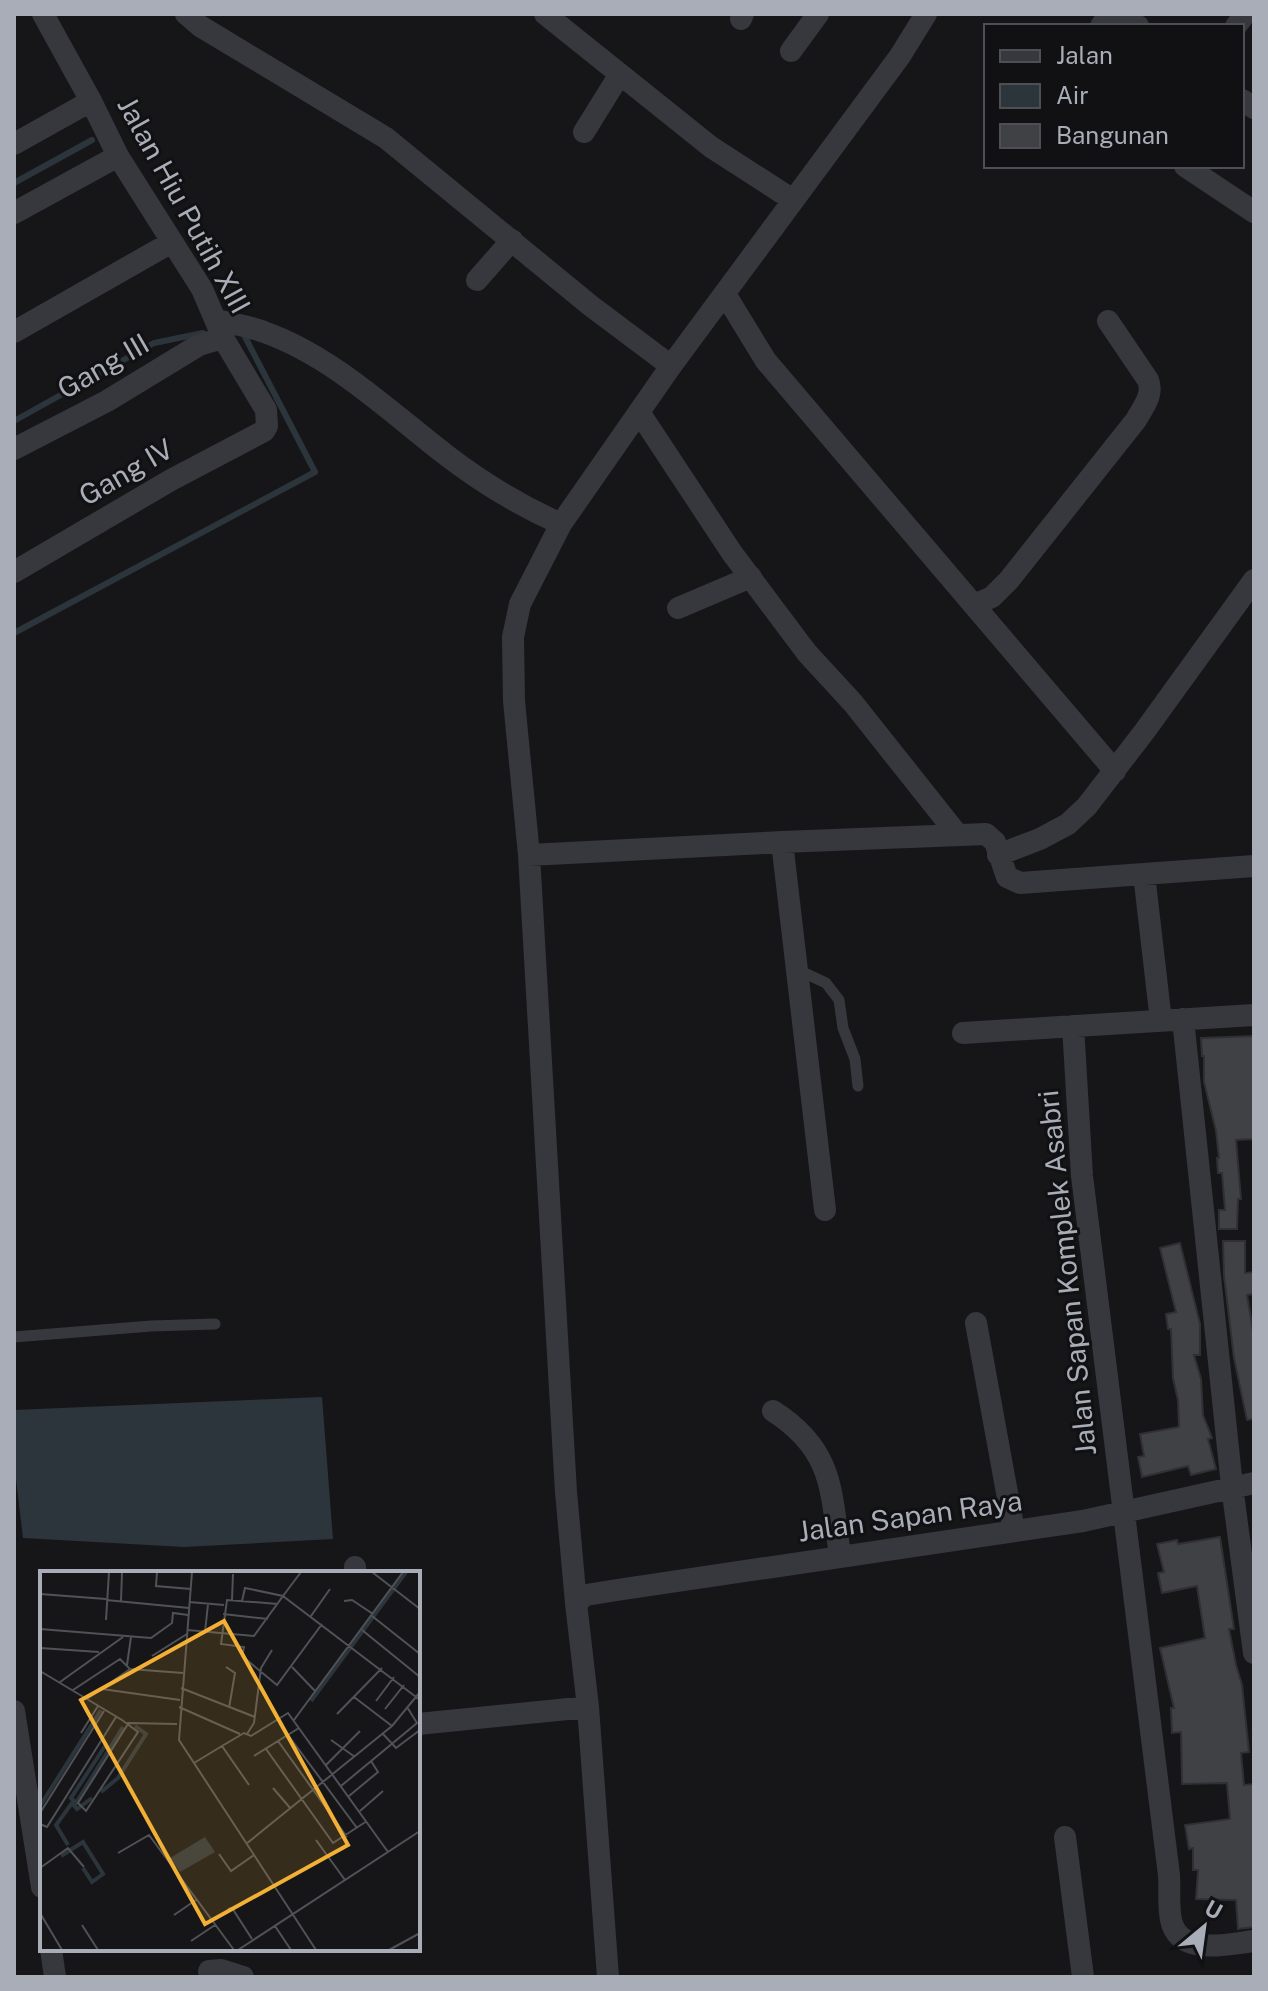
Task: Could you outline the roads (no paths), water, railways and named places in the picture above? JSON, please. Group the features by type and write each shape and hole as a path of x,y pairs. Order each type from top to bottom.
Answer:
{"street":[{"name":"Jalan Hiu Putih XIII","path":"43,14 118,156 202,289 220,329 266,410 267,426"},
{"path":"186,14 200,26 386,138 591,306 671,366"},
{"path":"545,14 711,147 793,200"},
{"path":"791,51 818,14"},
{"path":"608,1977 588,1707 565,1476 529,855 514,701 513,637 520,604 561,524 671,366 900,56 926,14"},
{"path":"584,132 620,74"},
{"path":"14,144 91,101"},
{"path":"14,213 118,156"},
{"path":"1188,168 1254,212"},
{"path":"477,280 512,240"},
{"path":"14,332 172,242"},
{"path":"725,294 766,361 1115,771"},
{"path":"974,605 992,597 1009,580 1136,420 1149,397 1151,388 1148,380 1108,321"},
{"path":"220,329 263,332 312,356 365,391 449,458 534,512 561,524"},
{"name":"Gang III","path":"14,449 107,401 220,329"},
{"path":"639,412 751,577 807,653 853,703 957,834"},
{"name":"Gang IV","path":"14,572 171,480 264,431 267,426"},
{"path":"678,608 751,577"},
{"path":"998,855 1068,824 1087,806 1254,580"},
{"path":"529,855 986,834 995,842 1007,877 1020,883 1254,866"},
{"path":"782,842 825,1210"},
{"path":"1144,874 1172,1020 1243,1484 1254,1653"},
{"path":"963,1033 1254,1015"},
{"name":"Jalan Sapan Komplek Asabri","path":"1073,1026 1082,1176 1169,1875 1171,1922 1189,1943 1208,1947 1254,1941"},
{"path":"976,1323 1014,1531"},
{"path":"773,1411 790,1422 822,1459 831,1494 840,1556"},
{"name":"Jalan Sapan Raya","path":"576,1603 586,1595 1123,1514 1243,1484"},
{"path":"420,1724 588,1707"},
{"path":"14,1711 21,1798 40,1879"},
{"path":"1065,1837 1083,1977"},
{"path":"51,1951 55,1977"},
{"path":"209,1971 221,1970 243,1977"}],"lane":[{"path":"797,969 826,983 839,1000 843,1028 855,1059 858,1086"},
{"path":"14,1337 215,1324"}],"water":[{"path":"322,1397 333,1539 184,1547 23,1538 14,1462 14,1410"}],"waterway":[{"path":"14,183 92,140"},
{"path":"14,633 315,472 242,331"},
{"path":"14,421 154,343 203,333"}]}
